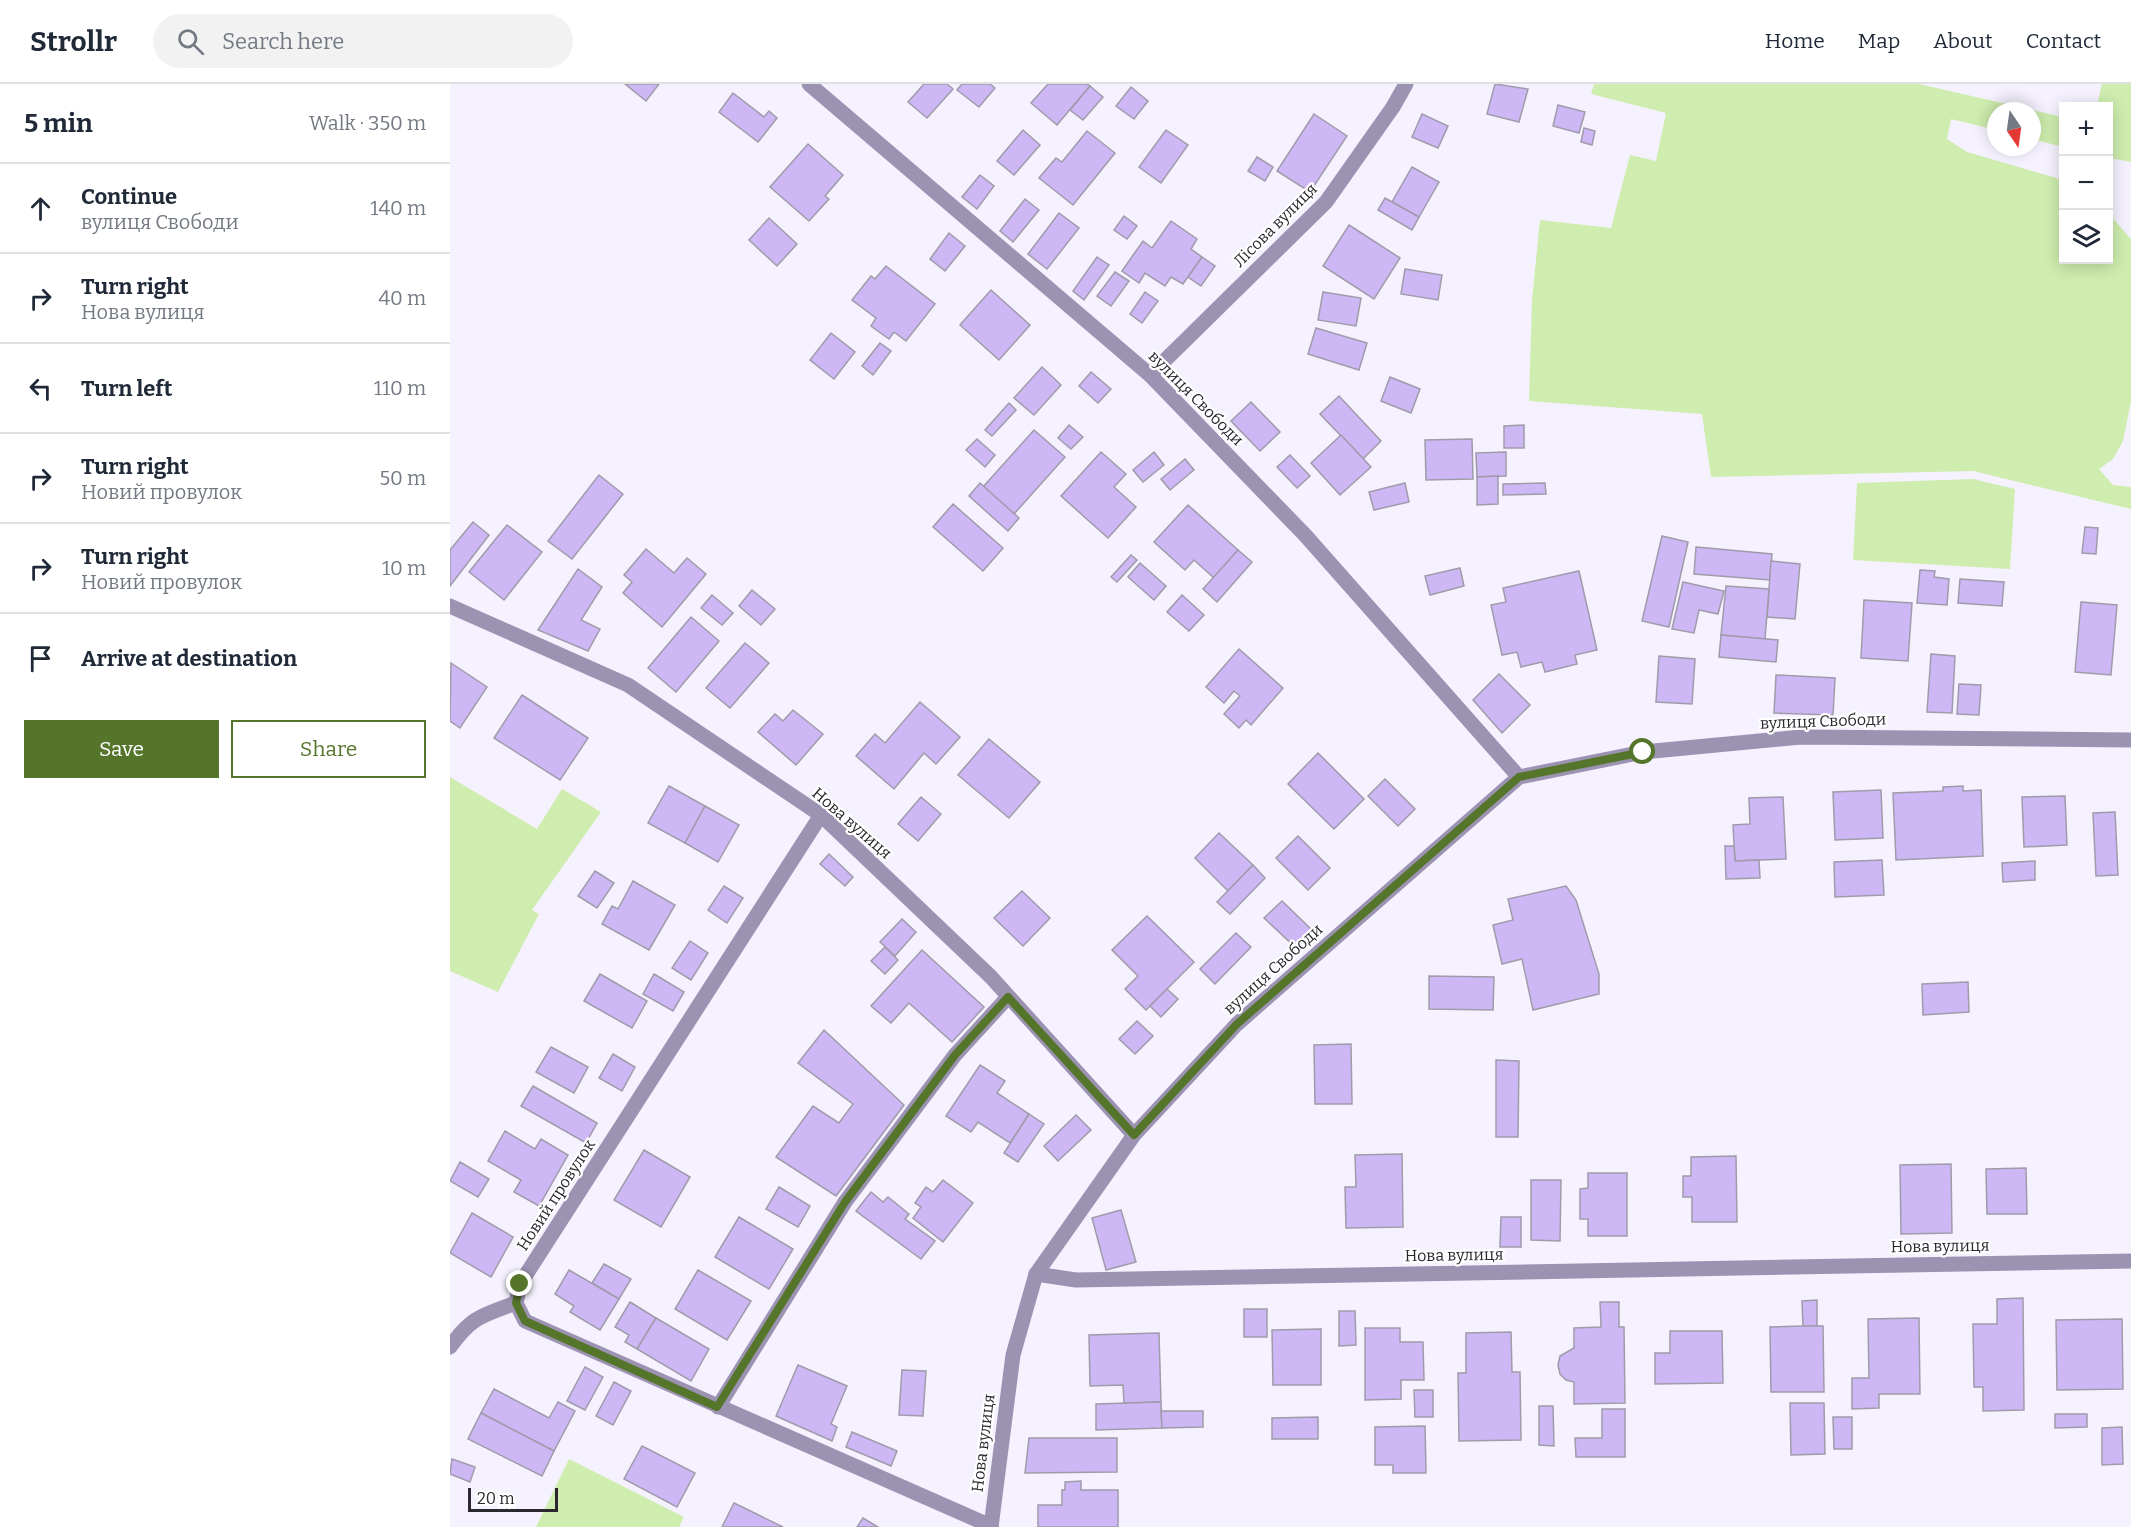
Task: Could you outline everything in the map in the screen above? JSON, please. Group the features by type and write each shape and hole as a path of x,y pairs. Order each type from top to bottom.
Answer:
{"street":[{"name":"вулиця Свободи","path":"809,84 1150,375 1305,535 1519,777"},
{"name":"Лісова вулиця","path":"1150,375 1326,202 1393,107 1406,84"},
{"name":"Нова вулиця","path":"450,606 628,685 821,815 1008,997 1134,1135"},
{"name":"вулиця Свободи","path":"1036,1274 1134,1135 1237,1024 1519,777 1643,752 1801,737 2131,740"},
{"name":"Новий провулок","path":"516,1303 520,1284 821,815"},
{"path":"717,1407 845,1202 955,1055 1008,997"},
{"name":"Нова вулиця","path":"991,1527 1013,1355 1036,1274 1076,1280 2131,1261"},
{"path":"450,1347 464,1326 483,1314 516,1303 525,1321 991,1527"}],"green space":[{"path":"1594,84 1919,84 1998,102 1987,102 1987,128 1951,119 1947,139 1967,152 2059,179 2059,264 2113,264 2113,219 2131,239 2131,401 2123,441 2113,459 2099,469 2113,485 2131,487 2131,509 1973,471 1711,477 1702,414 1529,401 1532,300 1540,220 1611,228 1630,155 1656,161 1666,113 1591,94"},
{"path":"2102,84 2131,84 2131,162 2113,159 2113,102 2098,102"},
{"path":"2041,112 2059,116 2059,146 2041,141"},
{"path":"1973,479 2015,489 2010,569 1853,560 1857,483"},
{"path":"450,777 537,829 562,789 601,812 532,910 539,914 498,992 450,971"},
{"path":"569,1459 684,1517 679,1527 536,1527"}],"building":[{"path":"625,84 659,84 646,101"},
{"path":"924,84 947,84 953,89 927,118 908,102"},
{"path":"962,84 990,84 995,88 979,107 957,90"},
{"path":"1048,84 1087,84 1090,86 1057,125 1031,103"},
{"path":"1495,84 1528,89 1519,122 1487,114"},
{"path":"1090,86 1103,97 1083,120 1070,110"},
{"path":"1131,87 1148,101 1134,119 1116,106"},
{"path":"733,93 764,117 769,111 777,118 758,142 719,112"},
{"path":"1558,105 1585,112 1579,133 1553,126"},
{"path":"1314,114 1347,136 1310,192 1277,171"},
{"path":"1422,114 1448,126 1438,148 1412,137"},
{"path":"1584,128 1595,131 1592,145 1581,142"},
{"path":"1023,130 1040,145 1014,175 997,161"},
{"path":"1166,130 1188,145 1161,183 1139,167"},
{"path":"1087,131 1115,153 1073,205 1039,178 1056,158 1062,162"},
{"path":"808,144 843,175 825,196 829,199 809,221 770,187"},
{"path":"1257,157 1273,167 1265,181 1248,171"},
{"path":"1412,167 1439,182 1419,217 1392,202"},
{"path":"980,175 994,186 977,209 962,197"},
{"path":"1385,198 1419,217 1412,230 1378,210"},
{"path":"1025,199 1039,210 1013,242 1000,231"},
{"path":"1059,213 1079,228 1047,269 1028,254"},
{"path":"1124,216 1137,226 1127,239 1114,230"},
{"path":"769,218 797,244 777,266 749,240"},
{"path":"1171,221 1197,239 1191,249 1202,257 1183,284 1171,277 1165,286 1145,273 1139,283 1122,271 1143,241 1152,248"},
{"path":"1349,225 1400,258 1374,299 1323,266"},
{"path":"949,233 965,246 945,271 930,259"},
{"path":"1097,257 1109,265 1084,300 1073,291"},
{"path":"1202,257 1215,266 1201,286 1188,277"},
{"path":"886,266 935,304 906,341 894,332 889,339 871,326 876,318 852,300 871,276 875,279"},
{"path":"1405,269 1442,275 1438,300 1401,294"},
{"path":"1115,272 1129,281 1111,306 1097,296"},
{"path":"991,290 1030,325 999,360 960,325"},
{"path":"1145,292 1158,301 1142,323 1130,314"},
{"path":"1323,292 1361,298 1356,326 1318,320"},
{"path":"1316,328 1367,343 1359,370 1308,354"},
{"path":"831,333 855,352 834,379 810,360"},
{"path":"880,343 891,351 873,375 862,366"},
{"path":"1042,367 1061,385 1034,415 1014,398"},
{"path":"1091,372 1111,389 1098,403 1079,386"},
{"path":"1390,377 1420,389 1411,413 1381,401"},
{"path":"1339,396 1381,441 1363,459 1320,414"},
{"path":"1251,402 1280,432 1260,451 1231,421"},
{"path":"1009,403 1016,410 992,436 985,430"},
{"path":"1069,425 1083,437 1071,449 1058,438"},
{"path":"1524,425 1524,448 1504,448 1504,426"},
{"path":"1034,430 1065,457 1014,514 983,487"},
{"path":"1341,435 1371,467 1340,495 1311,463"},
{"path":"977,439 995,455 985,467 966,450"},
{"path":"1472,439 1473,479 1426,480 1425,440"},
{"path":"1101,452 1126,474 1114,487 1136,507 1108,538 1061,496"},
{"path":"1154,452 1164,465 1143,482 1133,470"},
{"path":"1506,452 1506,476 1477,477 1476,453"},
{"path":"1290,455 1310,476 1297,488 1277,467"},
{"path":"1185,459 1194,470 1170,490 1161,479"},
{"path":"599,475 623,494 572,559 548,541"},
{"path":"1498,476 1498,504 1477,505 1477,477"},
{"path":"980,483 1019,518 1008,531 969,496"},
{"path":"1405,483 1409,502 1374,510 1369,492"},
{"path":"1545,483 1546,494 1503,495 1503,484"},
{"path":"953,504 1003,548 983,571 933,527"},
{"path":"1188,505 1238,550 1214,578 1194,560 1185,570 1154,542"},
{"path":"473,522 489,535 450,586 450,550"},
{"path":"507,525 542,552 504,600 469,572"},
{"path":"2085,527 2098,528 2096,554 2082,553"},
{"path":"1662,536 1688,542 1669,627 1642,621"},
{"path":"1696,547 1772,554 1770,580 1694,574"},
{"path":"646,549 674,573 687,558 706,574 662,627 623,593 632,582 624,575"},
{"path":"1238,550 1252,562 1217,602 1203,589"},
{"path":"1131,555 1137,560 1117,582 1111,577"},
{"path":"1771,561 1800,564 1795,619 1767,617"},
{"path":"1140,563 1166,586 1154,600 1128,577"},
{"path":"1460,568 1464,586 1430,595 1425,576"},
{"path":"578,569 602,587 581,620 600,629 588,651 538,630"},
{"path":"1920,570 1935,571 1934,577 1949,579 1947,605 1917,603"},
{"path":"1579,571 1597,650 1575,655 1577,664 1545,672 1542,662 1521,667 1517,652 1502,655 1491,605 1506,602 1503,588"},
{"path":"1960,579 2004,582 2002,606 1958,603"},
{"path":"1683,582 1724,591 1718,614 1699,610 1694,633 1672,629"},
{"path":"1726,586 1769,589 1765,639 1721,635"},
{"path":"752,590 775,609 761,625 739,606"},
{"path":"712,595 733,613 722,625 701,608"},
{"path":"1182,595 1204,615 1189,631 1167,612"},
{"path":"1864,600 1912,603 1908,661 1861,658"},
{"path":"2081,602 2117,605 2111,675 2075,672"},
{"path":"691,617 719,641 676,692 648,668"},
{"path":"1721,635 1778,640 1776,662 1719,657"},
{"path":"745,643 769,663 730,708 706,688"},
{"path":"1239,649 1283,688 1251,725 1246,720 1239,728 1224,714 1240,696 1234,691 1224,703 1206,687"},
{"path":"1931,654 1955,656 1952,713 1927,712"},
{"path":"1659,656 1695,659 1692,704 1656,702"},
{"path":"451,663 487,687 460,728 450,721"},
{"path":"1499,674 1530,705 1502,733 1473,700"},
{"path":"1776,675 1835,678 1833,715 1774,713"},
{"path":"1959,684 1981,685 1979,715 1957,714"},
{"path":"522,695 588,738 560,780 494,738"},
{"path":"920,702 960,737 936,764 924,753 894,789 856,756 875,734 885,743"},
{"path":"793,710 823,734 796,765 758,732 775,714 783,721"},
{"path":"989,739 1040,782 1009,818 958,775"},
{"path":"1318,753 1364,799 1334,829 1288,784"},
{"path":"1385,779 1415,809 1398,826 1368,796"},
{"path":"669,786 705,806 685,843 648,823"},
{"path":"1963,786 1963,791 1981,790 1983,856 1896,860 1893,793 1943,791 1943,787"},
{"path":"1881,790 1883,838 1835,840 1833,792"},
{"path":"2065,796 2067,845 2024,847 2022,797"},
{"path":"921,797 941,814 918,841 898,824"},
{"path":"1783,797 1786,859 1735,861 1733,825 1750,824 1749,798"},
{"path":"705,806 739,825 718,862 685,843"},
{"path":"2115,812 2118,875 2096,876 2093,813"},
{"path":"1219,833 1253,865 1228,891 1195,858"},
{"path":"1298,836 1330,868 1308,890 1276,858"},
{"path":"1725,846 1734,846 1735,861 1759,860 1760,878 1726,879"},
{"path":"829,854 853,877 845,886 820,864"},
{"path":"1882,860 1884,895 1835,897 1834,862"},
{"path":"2035,861 2035,880 2003,882 2002,863"},
{"path":"1253,865 1265,878 1230,914 1217,902"},
{"path":"595,871 614,883 597,908 578,896"},
{"path":"633,881 675,905 649,950 602,924 612,906 618,909"},
{"path":"724,886 743,898 727,923 708,910"},
{"path":"1566,886 1576,900 1599,974 1599,994 1533,1010 1522,959 1502,964 1493,925 1513,920 1508,899"},
{"path":"1022,891 1050,918 1023,946 994,918"},
{"path":"1282,901 1314,932 1296,948 1264,918"},
{"path":"1147,916 1194,962 1146,1010 1125,989 1138,976 1112,950"},
{"path":"902,919 916,932 895,956 880,942"},
{"path":"1236,933 1251,947 1215,984 1200,969"},
{"path":"690,941 708,953 691,980 672,968"},
{"path":"885,947 898,960 885,974 871,961"},
{"path":"922,950 984,1007 952,1042 909,1003 891,1023 871,1006"},
{"path":"600,974 647,1001 632,1028 584,1001"},
{"path":"654,974 684,992 673,1011 643,994"},
{"path":"1429,976 1494,977 1493,1010 1429,1009"},
{"path":"1968,982 1969,1012 1923,1015 1922,984"},
{"path":"1167,989 1178,999 1161,1017 1150,1006"},
{"path":"1137,1021 1153,1036 1135,1054 1119,1039"},
{"path":"824,1030 904,1105 836,1196 776,1157 813,1106 839,1123 853,1104 798,1063"},
{"path":"1351,1044 1352,1104 1315,1104 1314,1045"},
{"path":"551,1047 588,1067 574,1093 536,1072"},
{"path":"613,1054 635,1067 622,1091 599,1078"},
{"path":"1496,1060 1519,1061 1518,1137 1496,1137"},
{"path":"980,1065 1005,1081 997,1093 1029,1114 1010,1143 978,1122 971,1132 946,1116"},
{"path":"533,1086 597,1123 586,1143 521,1106"},
{"path":"1029,1114 1044,1124 1018,1162 1004,1153"},
{"path":"1076,1115 1091,1130 1058,1161 1044,1146"},
{"path":"505,1131 535,1149 541,1139 568,1155 539,1206 514,1192 521,1180 488,1161"},
{"path":"644,1150 690,1177 661,1227 614,1200"},
{"path":"1402,1154 1403,1227 1346,1228 1345,1187 1356,1187 1355,1155"},
{"path":"1736,1156 1737,1222 1692,1222 1692,1197 1683,1197 1683,1176 1691,1176 1691,1157"},
{"path":"460,1162 489,1179 478,1197 450,1181"},
{"path":"1951,1164 1952,1233 1901,1234 1900,1165"},
{"path":"2026,1168 2027,1214 1987,1214 1986,1169"},
{"path":"1588,1173 1627,1173 1627,1236 1588,1236 1588,1219 1580,1219 1580,1189 1588,1188"},
{"path":"943,1180 973,1203 943,1242 913,1218 921,1207 915,1203 926,1187 933,1192"},
{"path":"1531,1180 1561,1180 1560,1241 1531,1240"},
{"path":"779,1187 810,1206 798,1227 766,1209"},
{"path":"871,1192 883,1202 888,1197 909,1214 905,1219 935,1241 921,1259 856,1211"},
{"path":"1121,1210 1136,1262 1106,1270 1092,1218"},
{"path":"472,1213 513,1237 491,1277 450,1253"},
{"path":"739,1217 793,1249 769,1289 715,1257"},
{"path":"1501,1217 1521,1217 1521,1247 1500,1247"},
{"path":"604,1264 631,1279 619,1299 592,1283"},
{"path":"569,1270 619,1299 600,1330 570,1312 574,1306 555,1294"},
{"path":"698,1270 751,1301 727,1340 675,1309"},
{"path":"2023,1298 2024,1410 1983,1411 1983,1387 1974,1387 1973,1324 1997,1324 1997,1299"},
{"path":"1817,1300 1817,1326 1803,1326 1802,1301"},
{"path":"630,1302 656,1318 637,1349 625,1342 629,1335 615,1327"},
{"path":"1600,1302 1619,1302 1619,1327 1624,1327 1625,1403 1574,1404 1574,1382 1566,1380 1560,1374 1558,1365 1560,1356 1574,1348 1574,1328 1601,1327"},
{"path":"1244,1309 1267,1309 1267,1337 1244,1337"},
{"path":"1339,1311 1355,1311 1356,1345 1339,1346"},
{"path":"656,1318 709,1349 691,1381 637,1349"},
{"path":"1919,1318 1920,1394 1879,1394 1879,1408 1852,1409 1852,1378 1869,1378 1868,1319"},
{"path":"2122,1319 2123,1389 2057,1390 2056,1320"},
{"path":"1823,1326 1824,1392 1771,1392 1770,1327"},
{"path":"1365,1328 1400,1328 1400,1342 1423,1342 1424,1380 1401,1380 1401,1399 1365,1400"},
{"path":"1321,1329 1321,1385 1273,1385 1272,1330"},
{"path":"1670,1331 1722,1331 1723,1383 1655,1384 1655,1353 1670,1353"},
{"path":"1511,1332 1512,1372 1520,1372 1521,1440 1459,1441 1458,1373 1466,1373 1466,1333"},
{"path":"1159,1333 1161,1402 1124,1403 1123,1385 1090,1386 1089,1335"},
{"path":"798,1365 847,1386 831,1424 837,1427 832,1441 776,1416"},
{"path":"585,1367 603,1377 585,1410 567,1401"},
{"path":"902,1370 926,1371 923,1416 899,1415"},
{"path":"614,1382 631,1391 613,1425 596,1416"},
{"path":"494,1389 549,1418 558,1402 575,1411 554,1451 481,1413"},
{"path":"1414,1390 1433,1390 1433,1417 1415,1417"},
{"path":"1161,1402 1162,1428 1096,1430 1096,1404"},
{"path":"1790,1403 1824,1403 1825,1454 1791,1455"},
{"path":"1539,1406 1553,1406 1554,1446 1539,1445"},
{"path":"1602,1409 1625,1409 1625,1457 1576,1457 1575,1438 1602,1438"},
{"path":"1161,1411 1203,1411 1203,1427 1162,1428"},
{"path":"481,1413 554,1451 542,1476 468,1439"},
{"path":"2055,1414 2087,1414 2087,1427 2055,1428"},
{"path":"1318,1417 1318,1439 1272,1439 1272,1418"},
{"path":"1833,1417 1852,1417 1852,1449 1834,1449"},
{"path":"1425,1426 1426,1473 1393,1473 1393,1465 1375,1465 1375,1427"},
{"path":"2122,1427 2123,1464 2102,1465 2102,1428"},
{"path":"852,1432 897,1451 891,1466 846,1447"},
{"path":"1029,1438 1117,1438 1117,1472 1025,1473"},
{"path":"642,1446 695,1473 677,1507 624,1479"},
{"path":"452,1459 475,1467 470,1482 450,1474"},
{"path":"1081,1481 1081,1490 1118,1490 1118,1527 1038,1527 1038,1505 1062,1505 1062,1490 1065,1490 1065,1482"},
{"path":"734,1503 783,1527 722,1527"},
{"path":"863,1518 878,1527 857,1527"}],"route":[{"path":"520,1284 516,1303 525,1321 717,1407 845,1202 955,1055 1008,997 1134,1135 1237,1024 1519,777 1643,752"}]}
